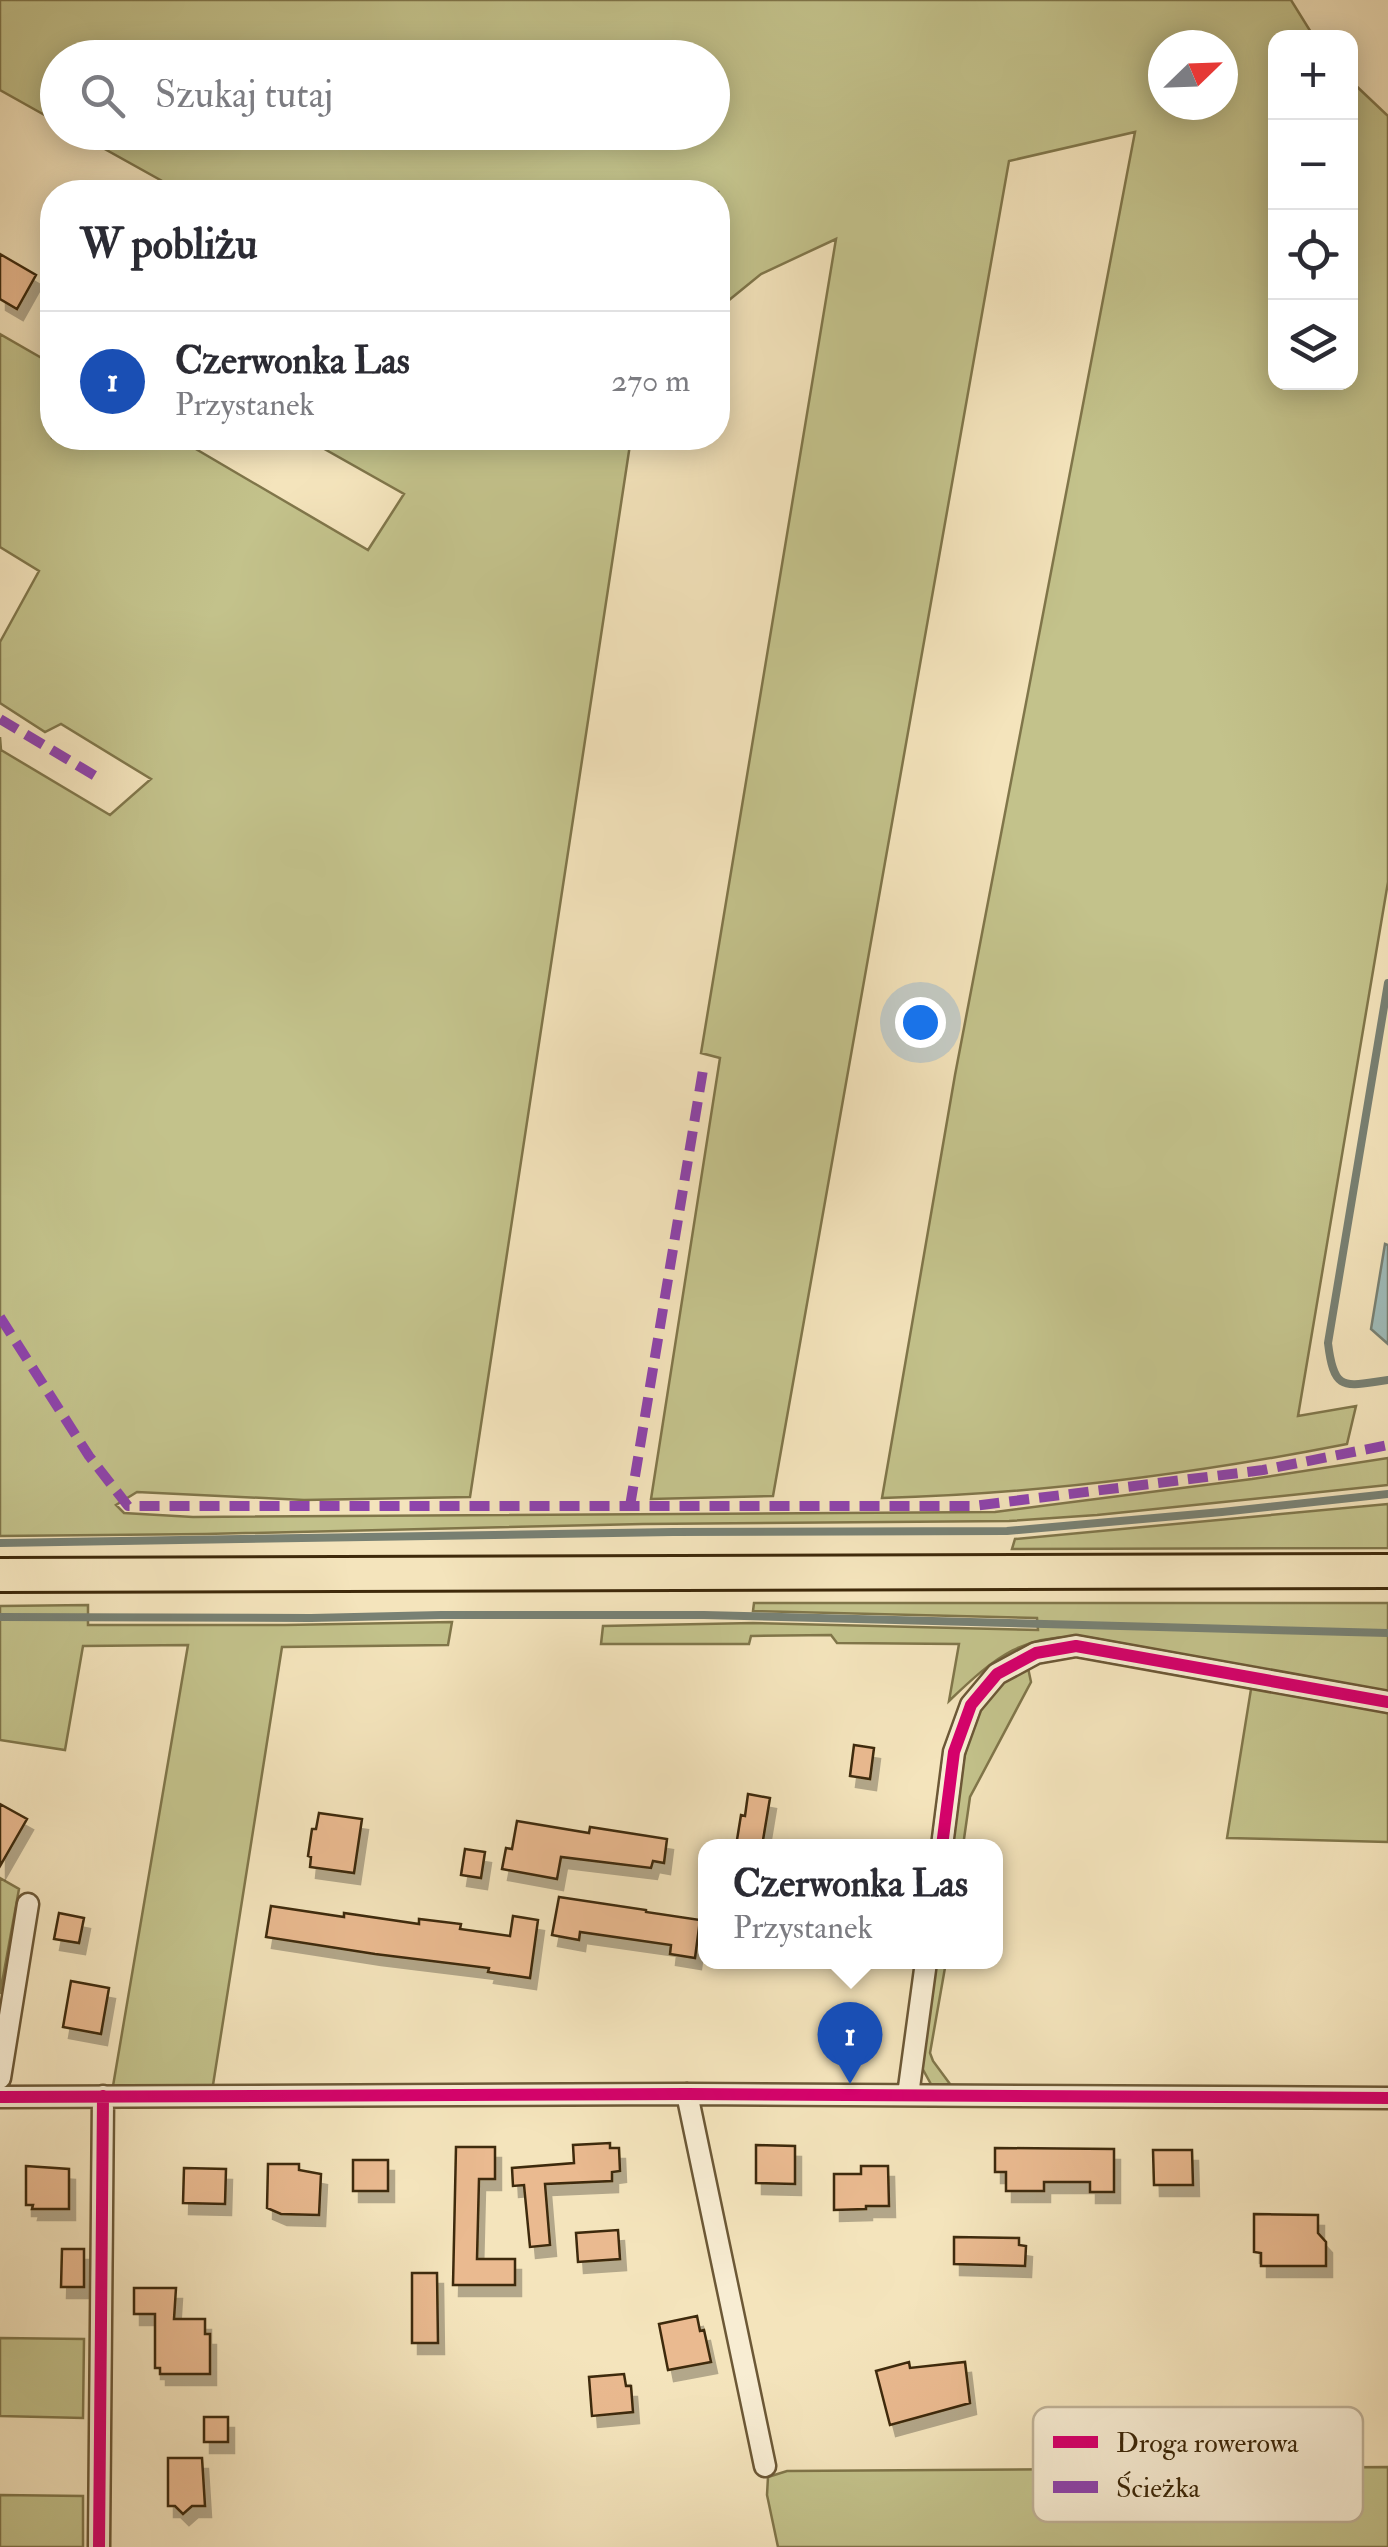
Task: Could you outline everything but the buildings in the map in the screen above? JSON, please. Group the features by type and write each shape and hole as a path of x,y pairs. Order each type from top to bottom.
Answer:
{"main road":[{"path":"0,1576 1388,1571"}],"street":[{"path":"943,1839 954,1752 971,1705 997,1674 1036,1652 1076,1646 1388,1702"},
{"path":"0,2078 28,1904"},
{"path":"908,2095 925,1969"},
{"path":"687,2094 765,2466"},
{"path":"0,2097 687,2094 1388,2098"},
{"path":"98,2547 103,2096"}],"shaded area":[{"path":"0,0 1291,0 1310,30 1268,30 1268,390 1358,390 1358,88 1388,116 1388,882 1298,1416 1356,1406 1347,1444 1116,1481 882,1498 955,1075 1135,132 1009,161 773,1496 651,1499 720,1058 701,1053 836,239 761,274 730,299 730,180 160,180 107,150 730,150 730,40 40,40 40,112 0,90"},
{"path":"0,334 40,357 40,450 197,450 368,550 404,494 326,450 629,450 470,1497 304,1500 137,1492 116,1505 124,1513 193,1517 995,1512 1388,1458 1388,1485 1009,1521 0,1536 0,737 1,750 110,815 151,779 61,724 45,732 0,703 0,642 39,571 0,547"},
{"path":"1388,1504 1388,1548 1012,1549 1015,1539"},
{"path":"754,1603 1388,1603 1388,1692 1092,1638 1048,1639 1013,1650 949,1701 959,1644 837,1643 831,1635 751,1636 749,1644 601,1644 603,1626 753,1623 1038,1630 1037,1618 753,1611"},
{"path":"88,1605 88,1625 452,1622 448,1645 282,1647 213,2085 113,2086 188,1645 83,1646 65,1750 0,1740 0,1606"},
{"path":"1027,1663 1031,1682 970,1797 964,1839 950,1839 971,1733 986,1701"},
{"path":"1252,1683 1388,1708 1388,1842 1227,1838"},
{"path":"0,1878 19,1889 0,1994"},
{"path":"932,1969 945,1969 930,2053 950,2084 932,2086 921,2066"},
{"path":"0,2338 84,2339 83,2418 0,2416"},
{"path":"1363,2467 1388,2467 1388,2547 778,2547 767,2495 768,2477 787,2471 1033,2469 1033,2522 1363,2522"},
{"path":"0,2495 83,2496 83,2547 0,2547"}],"water":[{"path":"1385,1244 1388,1245 1388,1344 1371,1329"}],"waterway":[{"path":"1388,983 1328,1343 1334,1371 1344,1382 1388,1380"},
{"path":"0,1543 1007,1531 1388,1494"},
{"path":"0,1617 704,1615 1388,1633"}],"marked path":[{"path":"0,719 102,780"},
{"path":"630,1506 703,1070"},
{"path":"0,1317 89,1456 128,1506 973,1506 1263,1470 1388,1445"}],"cycle path":[{"path":"943,1839 954,1752 971,1705 997,1674 1036,1653 1076,1646 1388,1702"},
{"path":"0,2097 687,2094 1388,2098"},
{"path":"99,2547 103,2096"}],"place":[{"name":"Czerwonka Las","path":"850,2084"}]}
